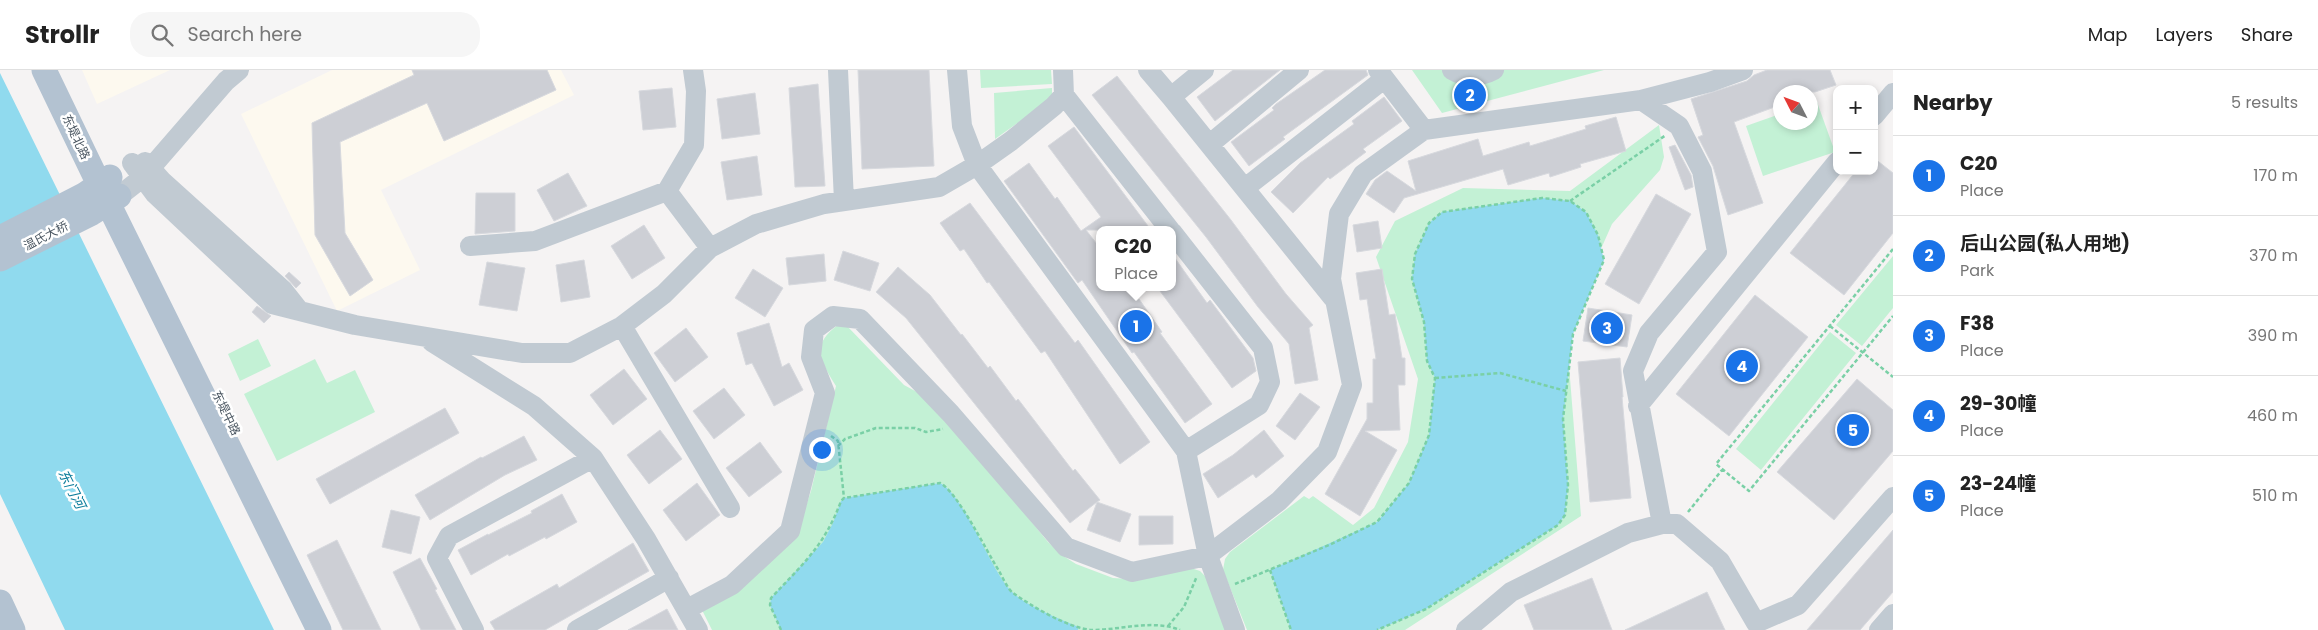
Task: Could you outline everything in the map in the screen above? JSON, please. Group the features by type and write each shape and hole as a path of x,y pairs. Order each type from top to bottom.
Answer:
{"main road":[{"name":"东堤北路","path":"44,70 102,195"},
{"name":"东堤北路","path":"60,70 102,195"},
{"name":"温氏大桥","path":"0,238 102,195"},
{"name":"温氏大桥","path":"0,259 102,195"},
{"name":"东堤中路","path":"102,195 319,630"},
{"name":"东堤中路","path":"102,195 334,630"},
{"path":"0,602 13,630"}],"street":[{"path":"141,166 219,71 224,70"},
{"path":"102,195 141,166 239,70"},
{"path":"470,246 535,241 666,191 694,145 696,91 693,70"},
{"path":"838,70 844,201"},
{"path":"957,70 962,126 977,165 1186,451 1208,556 1235,630"},
{"path":"1064,70 1064,95 1167,226"},
{"path":"1148,70 1335,299"},
{"path":"1171,97 1204,70"},
{"path":"1210,144 1299,70"},
{"path":"1452,70 1457,73 1483,76 1494,70"},
{"path":"687,609 732,585 790,531 825,393 812,357 814,330 832,316 860,319 957,421 1066,547 1132,572 1208,556 1279,502 1327,452 1352,385 1331,279 1338,214 1363,174 1424,130 1642,100 1710,82 1743,70"},
{"path":"1245,188 1381,74 1424,130"},
{"path":"1878,111 1893,93"},
{"path":"141,166 162,181 284,290 298,309 355,325 522,353 570,353 622,326 664,294 710,248 756,224 824,204 939,187 977,165 1011,141 1054,106 1064,95"},
{"path":"1642,100 1679,126 1702,171 1716,252 1649,333 1634,371 1638,406 1670,524 1720,561 1756,627 1798,604 1893,497"},
{"path":"1638,406 1833,167"},
{"path":"666,191 710,248"},
{"path":"1176,237 1263,348 1270,382 1259,405 1186,451"},
{"path":"1300,257 1318,254 1335,246"},
{"path":"622,326 730,508"},
{"path":"424,337 534,406 593,458 669,578 698,630"},
{"path":"474,630 437,558 449,536 593,458"},
{"path":"1466,630 1511,592 1628,533 1670,524"},
{"path":"577,630 669,578"},
{"path":"1880,630 1893,614"}],"path":[{"path":"1570,201 1679,126"},
{"path":"1220,590 1378,522 1409,483 1428,436 1435,378 1427,362 1424,322 1412,279 1415,254 1429,223 1442,212 1542,198 1570,201 1586,212 1598,235 1604,260 1573,334 1563,419 1568,486 1565,515 1558,525 1426,609 1377,630"},
{"path":"1893,249 1716,464 1749,491 1893,316"},
{"path":"1830,326 1893,377"},
{"path":"1435,378 1500,373 1567,391"},
{"path":"838,446 845,440 876,428 915,428 926,432 949,427 957,421"},
{"path":"781,630 770,605 771,598 823,542 844,498 838,441 827,433 814,435"},
{"path":"1670,524 1723,469"},
{"path":"844,498 940,483 945,486 1011,592 1039,610 1078,629 1168,626 1180,630"},
{"path":"1168,626 1184,608 1194,582 1208,556"},
{"path":"1270,570 1291,630"}],"shaded area":[{"path":"82,70 170,70 97,104"},
{"path":"332,70 561,70 574,95 381,190 420,270 337,311 241,114"}],"green space":[{"path":"980,70 1051,70 1052,84 981,88"},
{"path":"1412,70 1604,70 1442,113"},
{"path":"1052,88 1052,99 995,139 994,93"},
{"path":"1818,105 1833,146 1833,153 1763,176 1746,126 1773,116 1773,130 1818,130"},
{"path":"1659,125 1664,157 1660,170 1612,224 1566,328 1581,516 1405,630 1247,630 1223,570 1225,559 1230,552 1304,496 1309,499 1313,496 1353,525 1374,508 1408,442 1418,379 1376,257 1395,221 1463,188 1570,191"},
{"path":"1893,256 1893,308 1862,346 1836,325"},
{"path":"839,324 847,326 904,385 917,392 966,442 1048,542 1065,557 1076,564 1113,578 1129,579 1188,567 1200,571 1207,578 1227,630 712,630 701,608 796,536 811,491 836,386 822,360 821,346 824,339"},
{"path":"1830,332 1856,353 1761,470 1736,449"},
{"path":"258,339 271,366 240,381 228,354"},
{"path":"315,359 327,383 355,370 375,412 277,461 244,394"}],"water":[{"name":"东门河","path":"0,73 274,630 65,630 0,494"},
{"path":"1542,198 1570,201 1586,212 1598,235 1604,260 1573,334 1563,419 1568,485 1565,515 1558,525 1426,609 1377,630 1291,630 1270,570 1377,522 1409,483 1429,435 1435,378 1427,361 1424,322 1412,279 1415,254 1429,223 1442,212"},
{"path":"940,483 949,490 958,502 994,567 1011,591 1033,606 1078,627 1078,630 781,630 770,605 771,598 823,542 844,498"}],"building":[{"path":"412,70 547,70 556,90 444,141 427,103 340,142 345,233 373,280 350,296 315,235 312,123 414,75"},
{"path":"858,70 929,70 934,166 862,169"},
{"path":"1233,70 1280,70 1215,121 1197,97"},
{"path":"1325,70 1366,70 1368,75 1283,137 1285,139 1249,166 1231,142 1274,110 1272,108 1276,104"},
{"path":"1767,70 1830,70 1836,85 1818,91 1818,85 1773,85 1773,108 1734,122 1763,203 1728,215 1713,166 1698,137 1703,135 1691,99 1747,81 1754,75"},
{"path":"1117,76 1231,220 1286,294 1313,325 1309,328 1318,380 1295,384 1289,344 1092,95"},
{"path":"818,84 825,186 795,187 789,88"},
{"path":"672,88 676,127 643,130 639,91"},
{"path":"755,93 760,134 722,139 717,99"},
{"path":"1384,97 1402,121 1363,149 1366,152 1330,179 1328,177 1293,213 1271,192 1300,163 1354,124 1352,121"},
{"path":"1616,117 1626,151 1580,164 1581,167 1550,177 1549,173 1508,185 1503,169 1404,198 1394,213 1366,194 1375,180 1387,171 1416,191 1408,161 1478,139 1483,156 1529,142 1530,146 1586,129 1585,126"},
{"path":"1074,127 1148,226 1096,226 1096,230 1086,230 1096,243 1096,291 1129,291 1136,301 1139,299 1162,332 1160,333 1212,404 1185,423 1134,352 1132,353 1082,280 1078,283 1004,181 1029,163 1055,199 1057,197 1081,231 1101,217 1048,146"},
{"path":"1675,145 1691,175 1693,187 1685,190 1669,147"},
{"path":"757,156 762,195 727,200 721,162"},
{"path":"1878,161 1893,173 1893,233 1844,295 1790,253 1853,175 1878,175"},
{"path":"568,173 587,206 554,221 537,190"},
{"path":"476,193 515,193 515,231 475,234"},
{"path":"1656,194 1691,214 1639,304 1605,284"},
{"path":"970,203 1075,343 1078,340 1150,442 1120,464 1045,351 1041,353 989,282 987,283 964,249 960,251 940,223"},
{"path":"1378,221 1382,248 1357,252 1353,225"},
{"path":"644,225 665,258 632,279 611,246"},
{"path":"843,251 879,263 870,291 834,280"},
{"path":"824,254 826,281 789,285 786,258"},
{"path":"584,260 590,297 561,302 556,265"},
{"path":"1176,260 1207,303 1210,300 1253,358 1256,371 1232,388 1160,291 1176,291"},
{"path":"487,262 525,268 517,311 479,305"},
{"path":"898,267 930,295 988,368 990,366 1016,401 1018,399 1073,471 1075,469 1100,500 1070,523 906,318 876,292"},
{"path":"753,269 783,288 765,317 735,298"},
{"path":"1382,269 1389,315 1395,314 1402,358 1405,358 1405,385 1398,385 1400,430 1365,431 1397,450 1360,516 1325,494 1367,419 1367,403 1373,403 1373,359 1376,359 1367,299 1360,300 1356,273"},
{"path":"289,272 301,283 296,288 285,276"},
{"path":"1755,295 1808,337 1729,436 1676,394"},
{"path":"257,306 271,316 264,323 252,312"},
{"path":"1588,308 1632,315 1627,347 1583,341"},
{"path":"769,323 782,367 789,363 803,390 774,406 752,363 746,365 737,333"},
{"path":"686,328 708,357 675,382 654,353"},
{"path":"1620,358 1631,498 1590,502 1578,362"},
{"path":"624,369 647,399 613,425 590,395"},
{"path":"1857,379 1893,410 1893,451 1834,520 1777,472"},
{"path":"724,388 745,415 714,439 693,411"},
{"path":"1300,393 1320,407 1295,440 1276,426"},
{"path":"445,408 459,433 330,504 316,479"},
{"path":"660,430 682,459 649,484 627,455"},
{"path":"1264,430 1284,456 1256,478 1253,474 1218,498 1203,474 1233,455"},
{"path":"524,436 537,460 505,475 430,520 415,495 481,457"},
{"path":"760,442 782,472 749,497 726,468"},
{"path":"697,483 720,515 686,541 663,510"},
{"path":"562,494 577,522 546,539 545,537 509,556 508,554 471,575 458,550 532,513 531,511"},
{"path":"1097,502 1131,514 1120,542 1087,530"},
{"path":"391,510 420,517 411,554 382,547"},
{"path":"1139,516 1173,516 1173,544 1139,545"},
{"path":"1893,530 1893,592 1860,630 1807,630"},
{"path":"337,540 381,630 343,630 307,555"},
{"path":"633,543 649,571 545,630 495,630 490,622 557,584 559,588"},
{"path":"420,558 456,630 421,630 393,572"},
{"path":"1592,578 1612,630 1534,630 1524,605"},
{"path":"1707,592 1725,630 1625,630"},
{"path":"667,609 678,630 628,630"}],"place":[{"name":"后山公园(私人用地)","path":"1470,95"},
{"name":"C20","path":"1136,326"},
{"name":"F38","path":"1607,328"},
{"name":"29-30幢","path":"1742,366"},
{"name":"23-24幢","path":"1853,430"}]}
